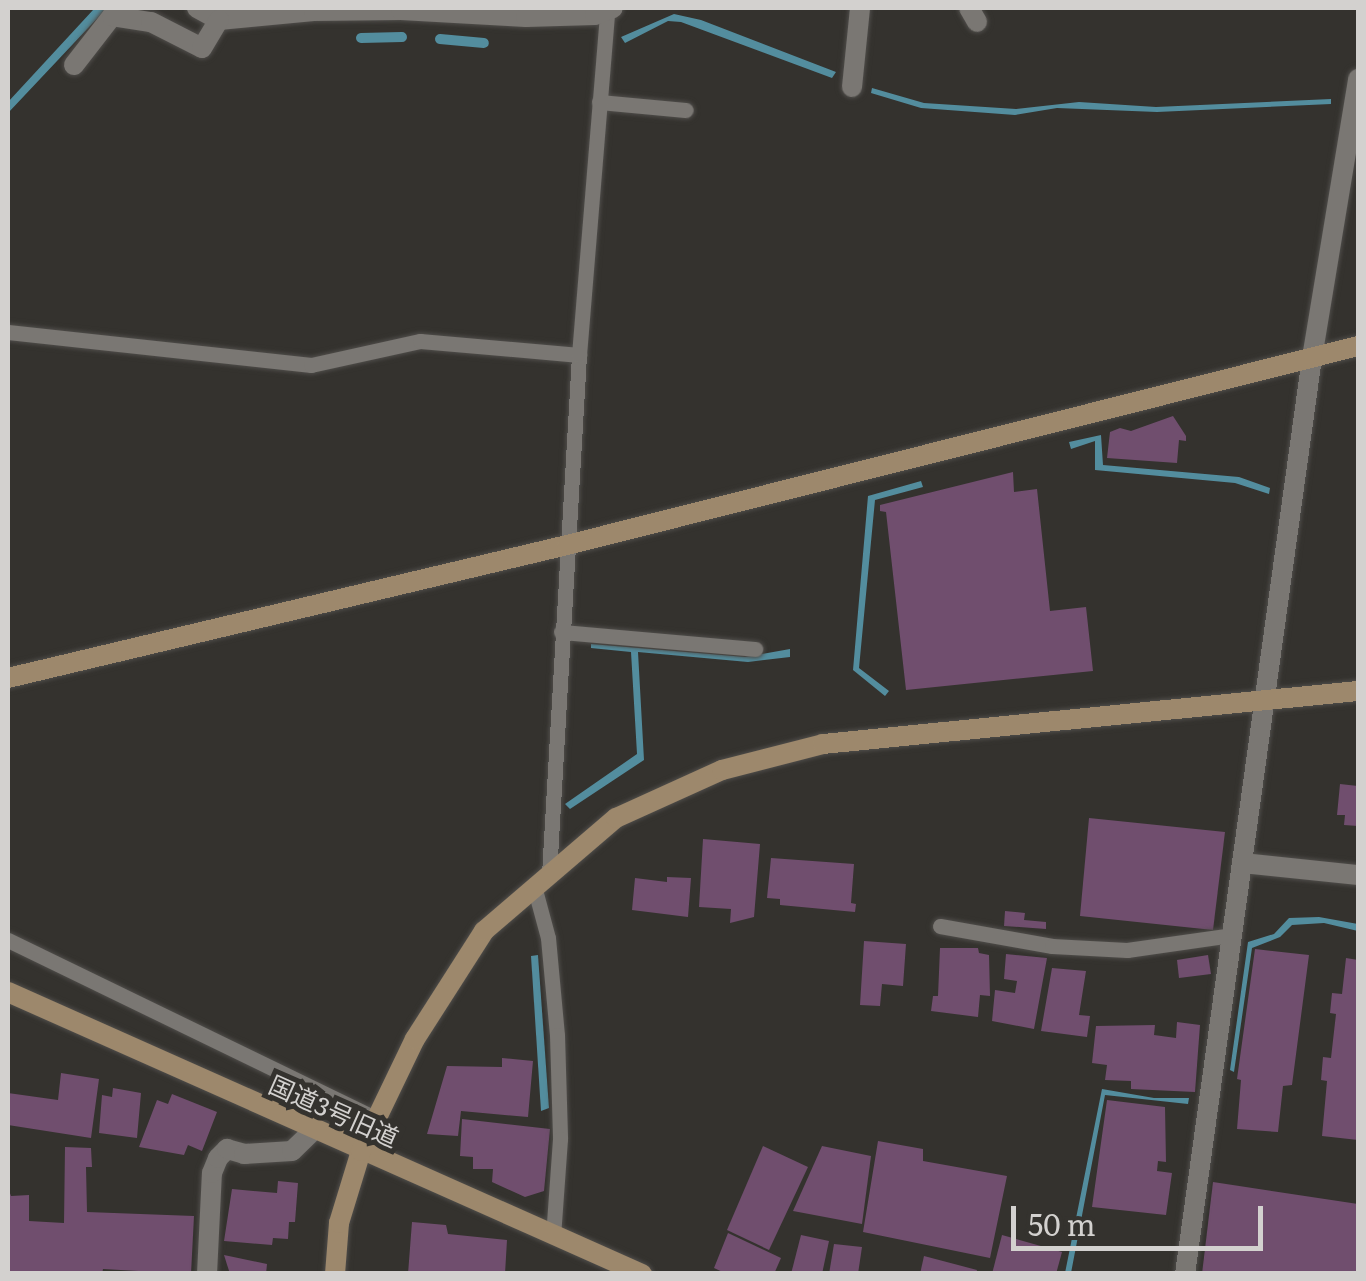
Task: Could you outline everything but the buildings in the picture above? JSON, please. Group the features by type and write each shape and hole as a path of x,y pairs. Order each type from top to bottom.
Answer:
{"street":[{"path":"197,8 220,20 314,11 401,10 526,16 610,10"},
{"path":"852,87 860,8"},
{"path":"74,65 112,16 151,22 202,48 220,20"},
{"path":"1184,1274 1312,358 1358,79"},
{"path":"8,678 566,545 1358,346"},
{"path":"334,1274 339,1223 362,1151 415,1039 484,932 616,818 722,770 822,744 1358,691"},
{"path":"1243,863 1358,875"},
{"name":"国道3号旧道","path":"8,992 642,1274"},
{"path":"207,1274 212,1174 218,1158 226,1149 244,1154 292,1150 314,1130"}],"lane":[{"path":"553,1236 560,1139 557,1034 541,880 599,102 610,10"},
{"path":"599,102 686,110"},
{"path":"8,332 311,365 420,341 579,356"},
{"path":"561,632 755,649"},
{"path":"940,926 1052,946 1127,950 1233,935"},
{"path":"8,940 377,1119"}],"water":[{"path":"112,8 106,9 8,113 8,102 93,10"},
{"path":"674,14 701,20 836,72 832,78 681,22 668,21 625,43 621,37"},
{"path":"872,88 924,103 1016,109 1079,102 1156,107 1331,99 1331,104 1157,112 1057,108 1015,115 921,108 871,93"},
{"path":"1101,435 1103,465 1239,477 1270,488 1269,494 1235,483 1095,470 1095,441 1071,449 1069,442"},
{"path":"921,481 923,487 875,500 859,668 889,691 885,696 853,670 868,496"},
{"path":"591,644 745,657 790,649 790,657 748,662 638,652 644,760 570,809 565,804 637,754 631,652 591,648"},
{"path":"1319,917 1358,924 1358,931 1324,923 1292,925 1280,937 1252,948 1234,1072 1230,1070 1248,942 1274,934 1289,918"},
{"path":"538,955 549,1108 541,1111 531,956"},
{"path":"1102,1089 1154,1098 1189,1098 1188,1104 1105,1095 1071,1273 1065,1273"}],"waterway":[{"path":"361,38 402,37"},
{"path":"440,39 484,43"}]}
